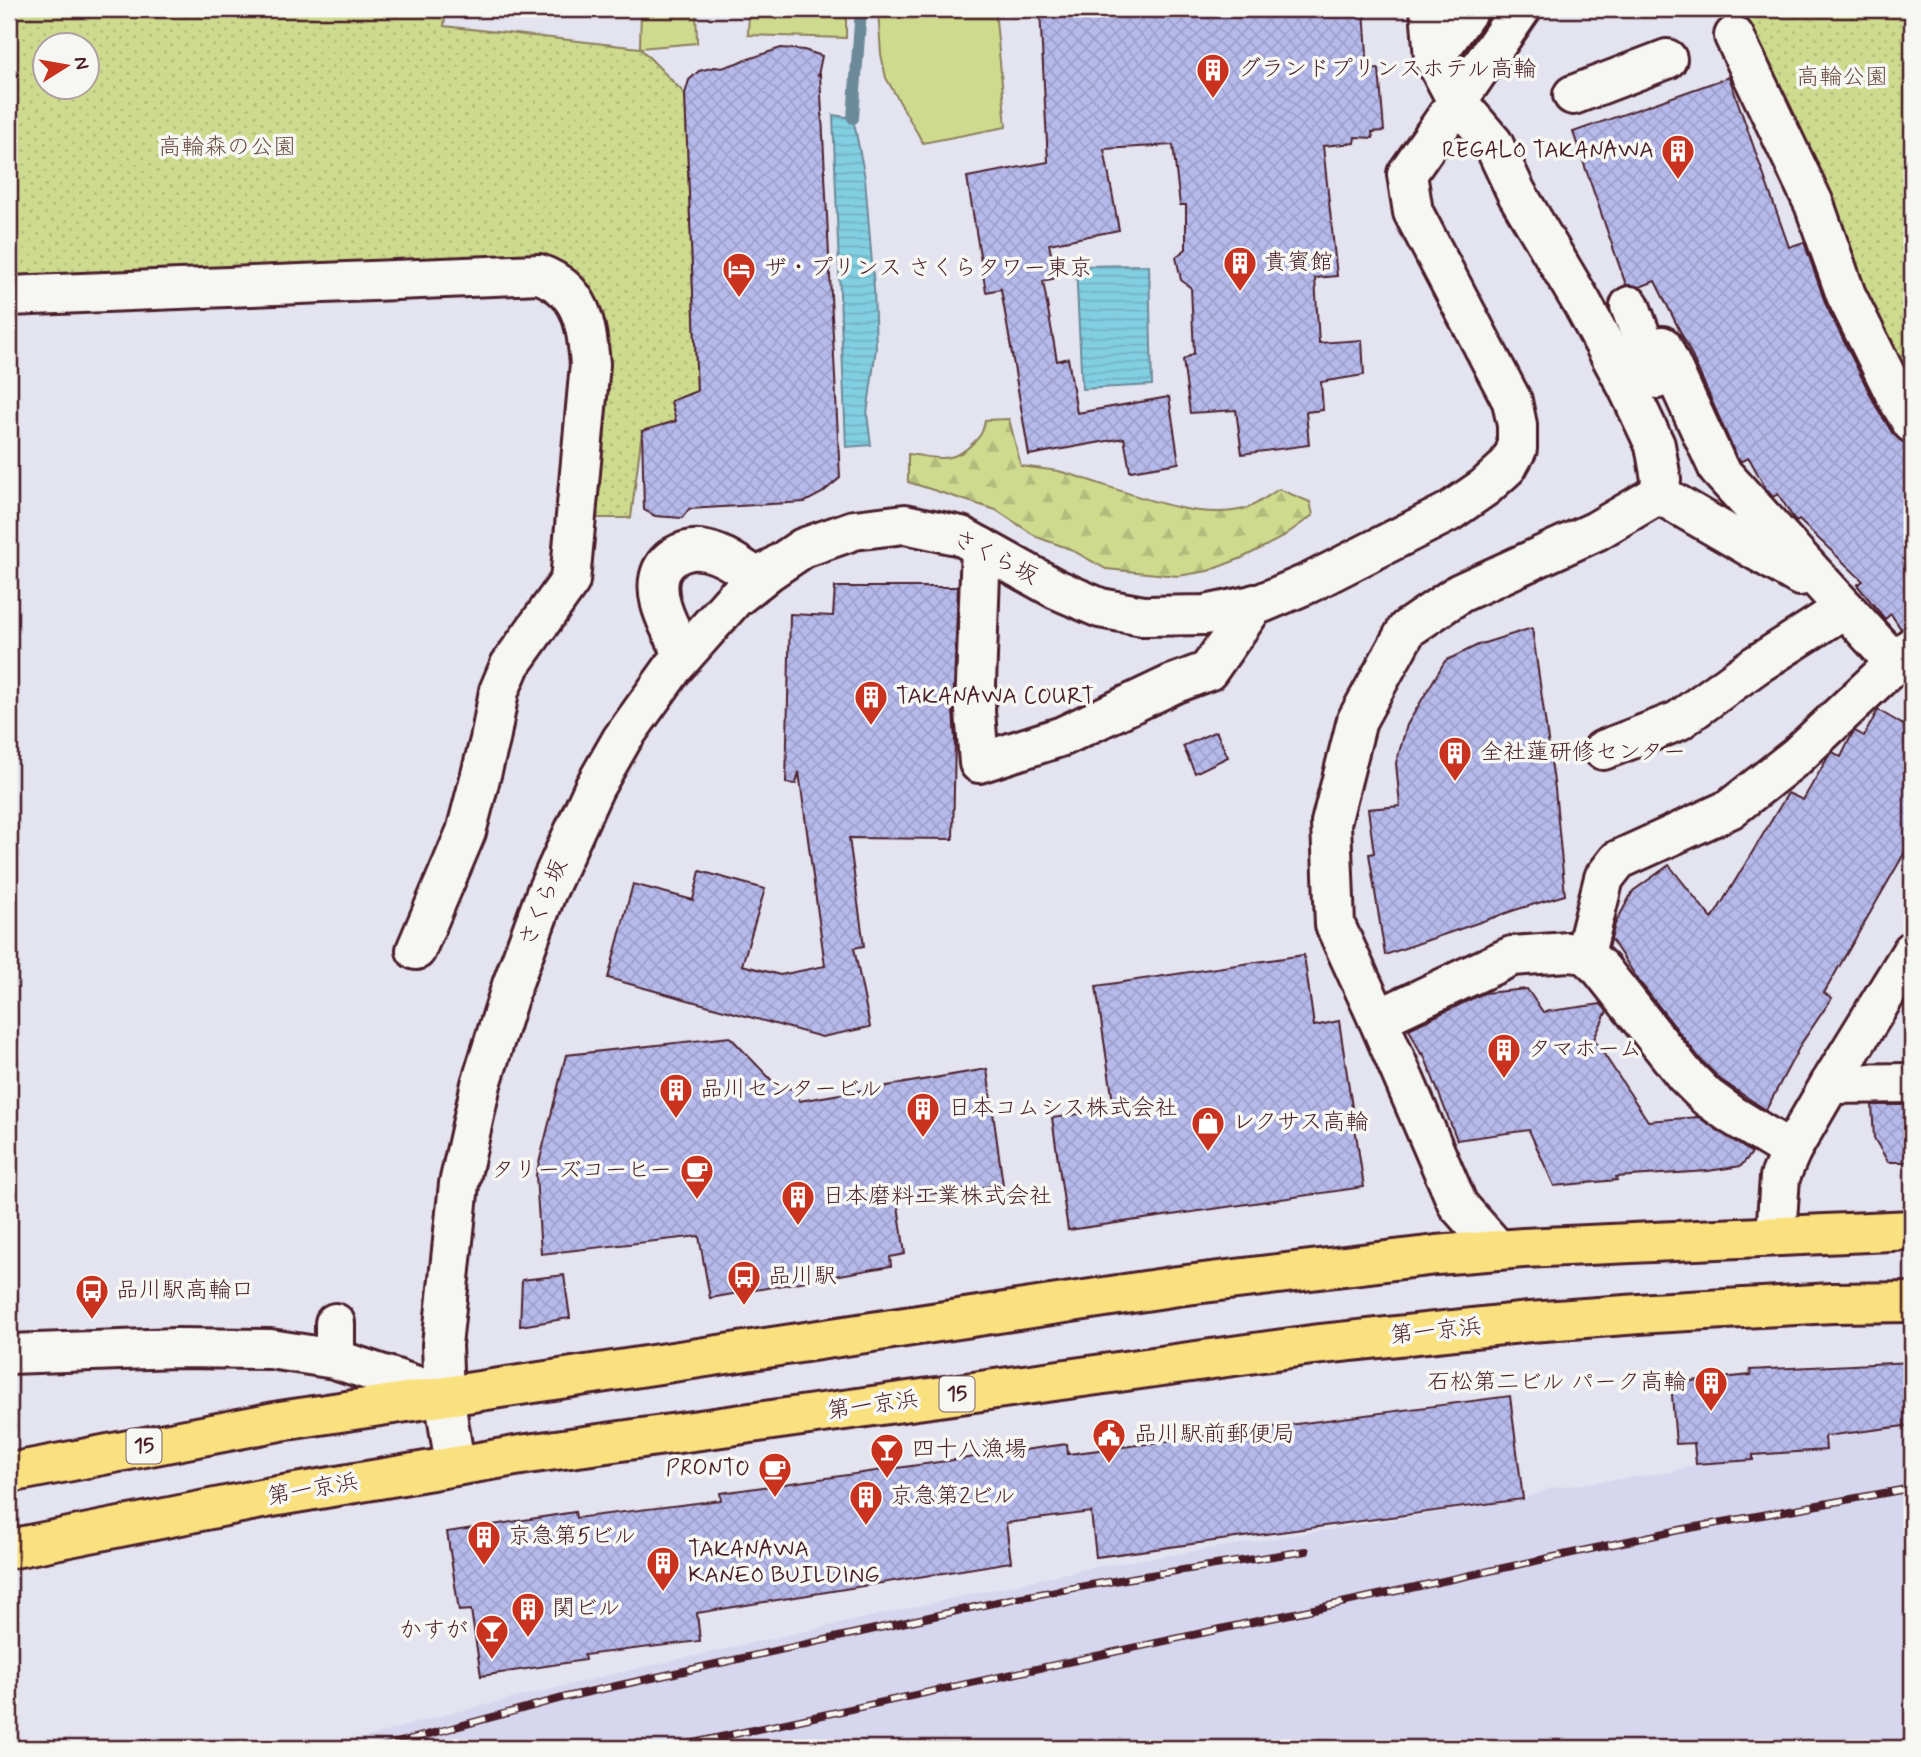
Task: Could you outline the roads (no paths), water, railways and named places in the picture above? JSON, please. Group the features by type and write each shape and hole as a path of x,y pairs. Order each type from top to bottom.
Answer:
{"highway":[{"name":"15","path":"9,1473 281,1421 1178,1286 1498,1250 1912,1230"},
{"name":"第一京浜","path":"9,1549 267,1498 455,1465 1312,1345 1530,1322 1832,1303 1912,1301"}],"street":[{"path":"1430,9 1434,58 1457,101 1493,143 1516,191 1589,316 1655,445 1660,486"},
{"path":"1434,58 1469,9"},
{"name":"さくら坂","path":"455,1465 444,1395 442,1345 459,1184 481,1084 512,985 546,894 594,788 622,739 684,654 734,599 759,579 803,548 854,530 905,524 961,536 1056,589 1100,608 1143,616 1205,615 1255,604 1309,583 1449,512 1485,487 1507,467 1517,449 1513,401 1413,212 1407,174 1514,19"},
{"path":"1734,36 1814,204 1846,295 1912,423"},
{"path":"1573,95 1667,59"},
{"path":"9,296 539,274 556,280 578,303 587,329 590,364 570,581 510,665 499,691 490,740 466,832 416,950"},
{"path":"1498,1250 1458,1205 1335,925 1331,823 1357,720 1407,629 1460,593 1596,531 1660,486 1670,461 1671,427 1630,306"},
{"path":"1662,346 1719,470 1841,603"},
{"path":"1585,954 1604,878 1618,860 1730,809 1797,755 1903,654 1841,603 1660,486"},
{"path":"981,547 975,711 979,763 1063,736 1173,684 1208,671 1255,604"},
{"path":"684,654 670,630 660,601 658,578 667,561 682,552 701,550 720,555 759,579"},
{"path":"1603,750 1678,721 1841,603"},
{"path":"1776,1235 1780,1177 1791,1151 1829,1084 1912,951"},
{"path":"1378,1019 1512,956 1568,952 1585,954 1601,968 1685,1075 1707,1097 1731,1115 1791,1151"},
{"path":"1829,1084 1912,1083"},
{"path":"9,1354 176,1348 270,1349 335,1341 444,1395"}],"water":[{"path":"833,115 853,118 865,178 874,288 876,348 867,414 871,445 846,447"},
{"path":"1149,265 1152,385 1082,389 1076,266"}],"waterway":[{"path":"853,118 861,9"}],"railway":[{"path":"670,1748 1679,1530 1912,1488"},
{"path":"378,1748 566,1697 1011,1599 1306,1551"}],"place":[{"name":"グランドプリンスホテル高輪","path":"1213,100"},
{"name":"REGALO TAKANAWA","path":"1678,181"},
{"name":"貴賓館","path":"1240,293"},
{"name":"ザ・プリンス さくらタワー東京","path":"739,299"},
{"name":"TAKANAWA COURT","path":"871,727"},
{"name":"全社蓮研修センター","path":"1455,783"},
{"name":"タマホーム","path":"1504,1080"},
{"name":"品川センタービル","path":"676,1120"},
{"name":"日本コムシス株式会社","path":"923,1139"},
{"name":"レクサス高輪","path":"1208,1153"},
{"name":"タリーズコーヒー","path":"697,1201"},
{"name":"日本磨料工業株式会社","path":"798,1227"},
{"name":"品川駅","path":"744,1307"},
{"name":"品川駅高輪口","path":"92,1321"},
{"name":"石松第二ビル パーク高輪","path":"1711,1413"},
{"name":"品川駅前郵便局","path":"1109,1465"},
{"name":"四十八漁場","path":"887,1480"},
{"name":"PRONTO","path":"775,1499"},
{"name":"京急第2ビル","path":"866,1527"},
{"name":"京急第5ビル","path":"484,1567"},
{"name":"TAKANAWA KANEO BUILDING","path":"663,1593"},
{"name":"関ビル","path":"528,1639"},
{"name":"かすが","path":"492,1661"}],"park label":[{"name":"高輪公園","path":"1842,78"},
{"name":"高輪森の公園","path":"227,148"}]}
